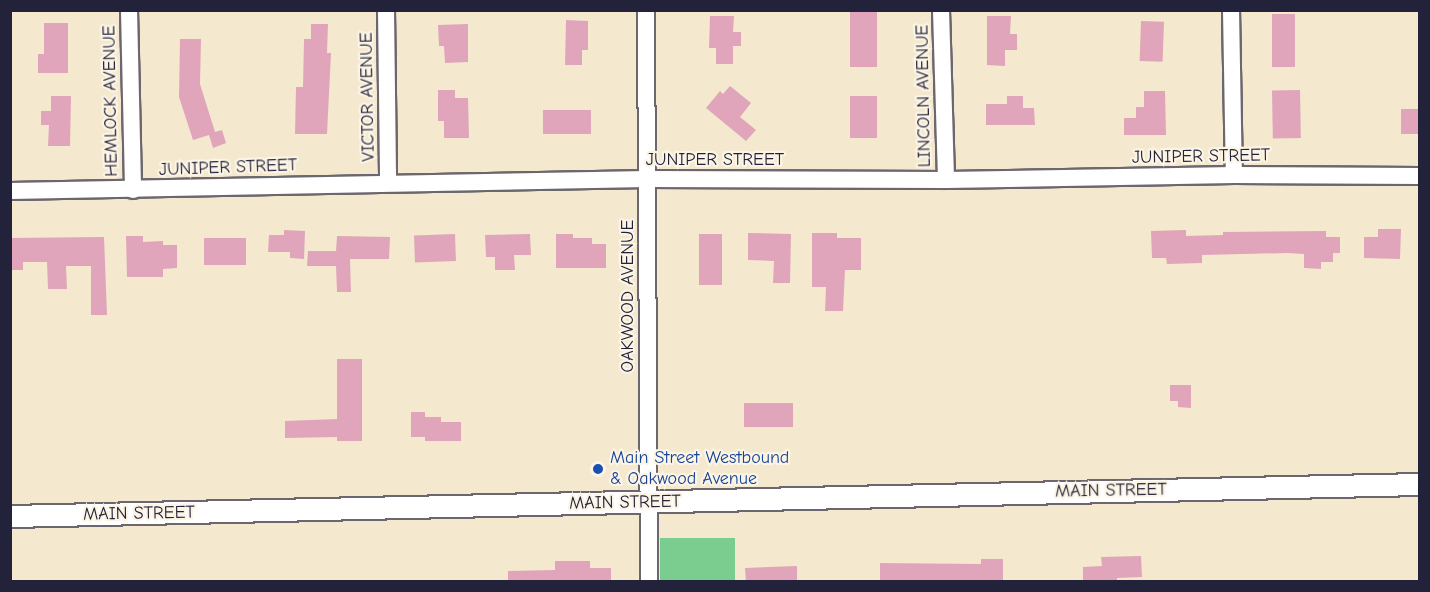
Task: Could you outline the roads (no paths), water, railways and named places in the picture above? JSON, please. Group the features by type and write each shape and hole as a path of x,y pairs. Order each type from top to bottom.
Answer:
{"main road":[{"name":"MAIN STREET","path":"10,516 648,503 1419,483"}],"street":[{"name":"HEMLOCK AVENUE","path":"129,10 133,190"},
{"name":"VICTOR AVENUE","path":"386,10 388,183"},
{"name":"OAKWOOD AVENUE","path":"646,10 649,582"},
{"name":"LINCOLN AVENUE","path":"941,10 946,180"},
{"path":"1231,10 1234,175"},
{"name":"JUNIPER STREET","path":"10,191 648,179 946,180 1234,175 1419,176"}],"place":[{"name":"Main Street Westbound & Oakwood Avenue","path":"598,469"}]}
